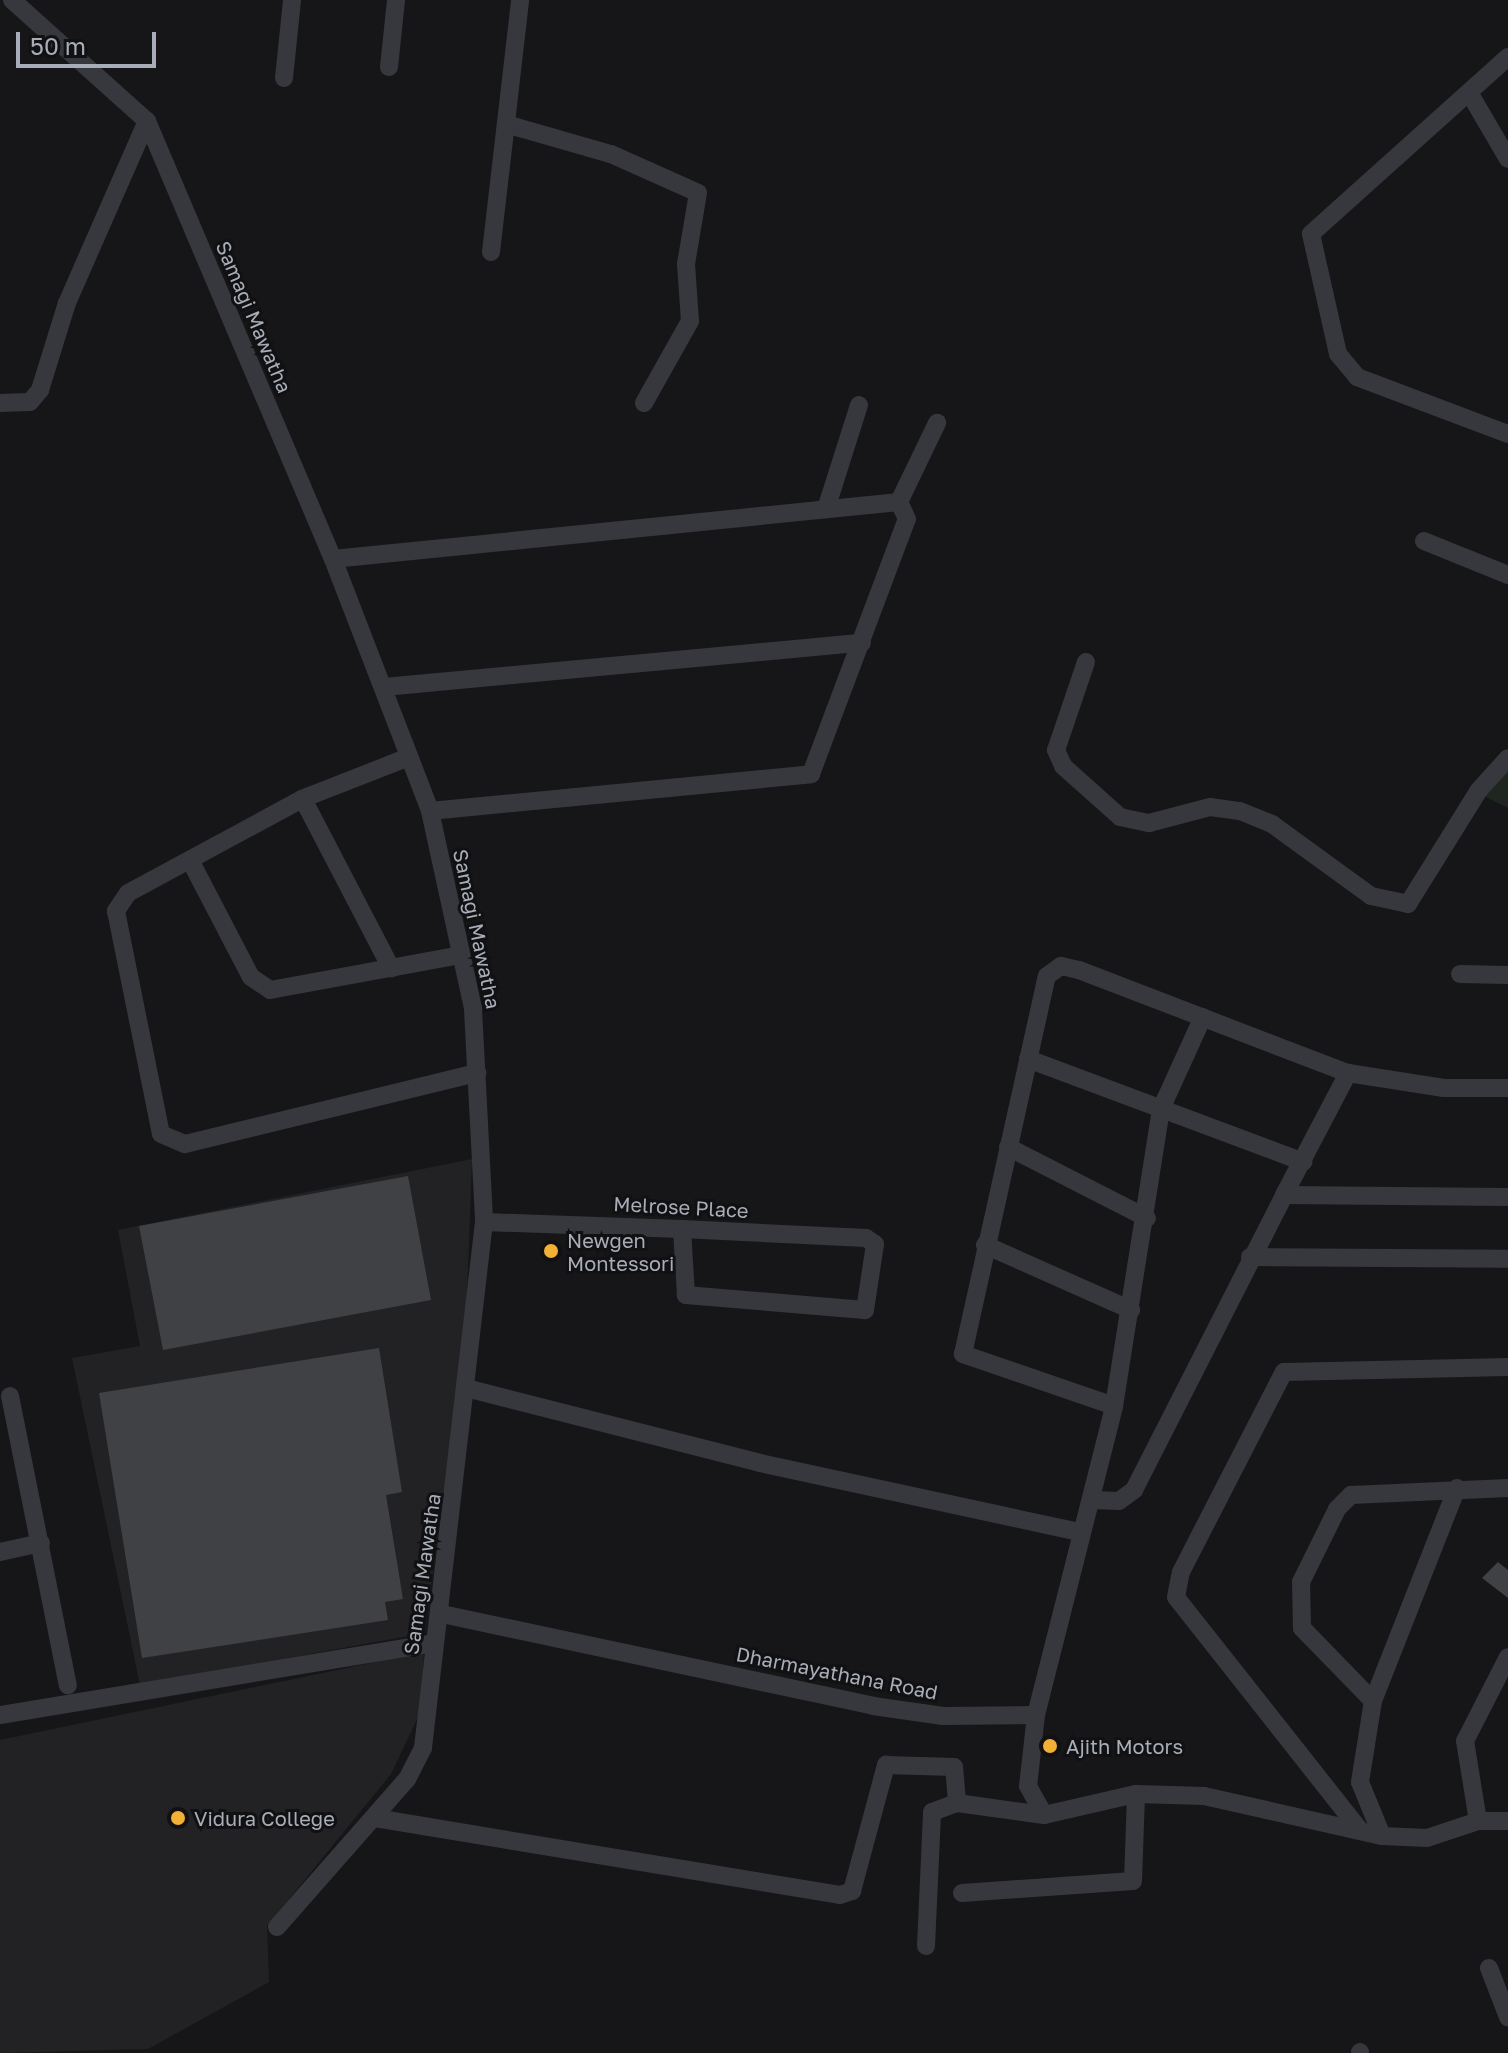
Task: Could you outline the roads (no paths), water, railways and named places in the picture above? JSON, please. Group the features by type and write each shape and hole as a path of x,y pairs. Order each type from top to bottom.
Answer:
{"street":[{"path":"0,14 12,0"},
{"name":"Samagi Mawatha","path":"12,0 147,121 384,687 430,811 461,955 477,1073 484,1222 442,1614 434,1643 423,1748 375,1818 277,1927"},
{"path":"284,78 292,0"},
{"path":"389,67 396,0"},
{"path":"491,252 509,125 520,0"},
{"path":"1508,57 1311,234 1312,260 1338,354 1357,377 1508,434"},
{"path":"1470,94 1508,159"},
{"path":"0,403 30,402 40,390 67,303 147,121"},
{"path":"509,125 611,154 698,193 686,264 690,321 644,403"},
{"path":"826,509 859,405"},
{"path":"899,502 937,423"},
{"path":"333,559 899,502"},
{"path":"430,811 800,779 821,758 907,519 899,502"},
{"path":"1424,541 1508,575"},
{"path":"384,687 862,643"},
{"path":"1086,662 1056,750 1063,766 1120,817 1149,823 1210,807 1240,811 1272,824 1371,896 1408,904 1479,790 1508,758"},
{"path":"409,757 303,799 128,893 116,911 161,1134 185,1144 477,1073"},
{"path":"303,799 391,968"},
{"path":"190,860 251,977 270,990 461,955"},
{"path":"1114,1406 963,1354 1047,976 1061,966 1348,1073 1444,1088 1508,1088"},
{"path":"1460,974 1508,975"},
{"path":"1044,1815 1028,1786 1036,1715 1079,1532 1093,1500 1114,1406 1147,1218 1161,1109 1203,1017"},
{"path":"1028,1059 1303,1162"},
{"path":"1093,1500 1119,1501 1134,1490 1250,1257 1348,1073"},
{"path":"1008,1147 1147,1218"},
{"path":"1284,1195 1508,1197"},
{"name":"Melrose Place","path":"484,1222 682,1229 875,1244 865,1310 696,1299 686,1295 682,1281 682,1229"},
{"path":"985,1245 1131,1310"},
{"path":"1250,1257 1508,1259"},
{"path":"1359,1829 1176,1597 1181,1572 1284,1372 1508,1367"},
{"path":"466,1388 760,1463 1079,1532"},
{"path":"10,1396 68,1685"},
{"path":"1382,1836 1360,1782 1373,1701 1457,1488"},
{"path":"1373,1701 1302,1628 1301,1582 1351,1495 1508,1488"},
{"path":"0,1552 41,1543"},
{"name":"Dharmayathana Road","path":"442,1614 873,1706 943,1716 1036,1715"},
{"path":"0,1715 434,1643"},
{"path":"1478,1821 1465,1741 1508,1657"},
{"path":"375,1818 840,1895 852,1891 886,1765 954,1767 957,1803"},
{"path":"962,1893 1133,1881 1136,1794"},
{"path":"926,1946 932,1812 957,1803 1044,1815 1136,1794 1204,1796 1382,1836 1427,1838 1478,1821 1508,1821"},
{"path":"1489,1968 1508,2017"}],"place":[{"name":"Newgen Montessori","path":"551,1251"},
{"name":"Ajith Motors","path":"1050,1746"},
{"name":"Vidura College","path":"178,1818"}]}
